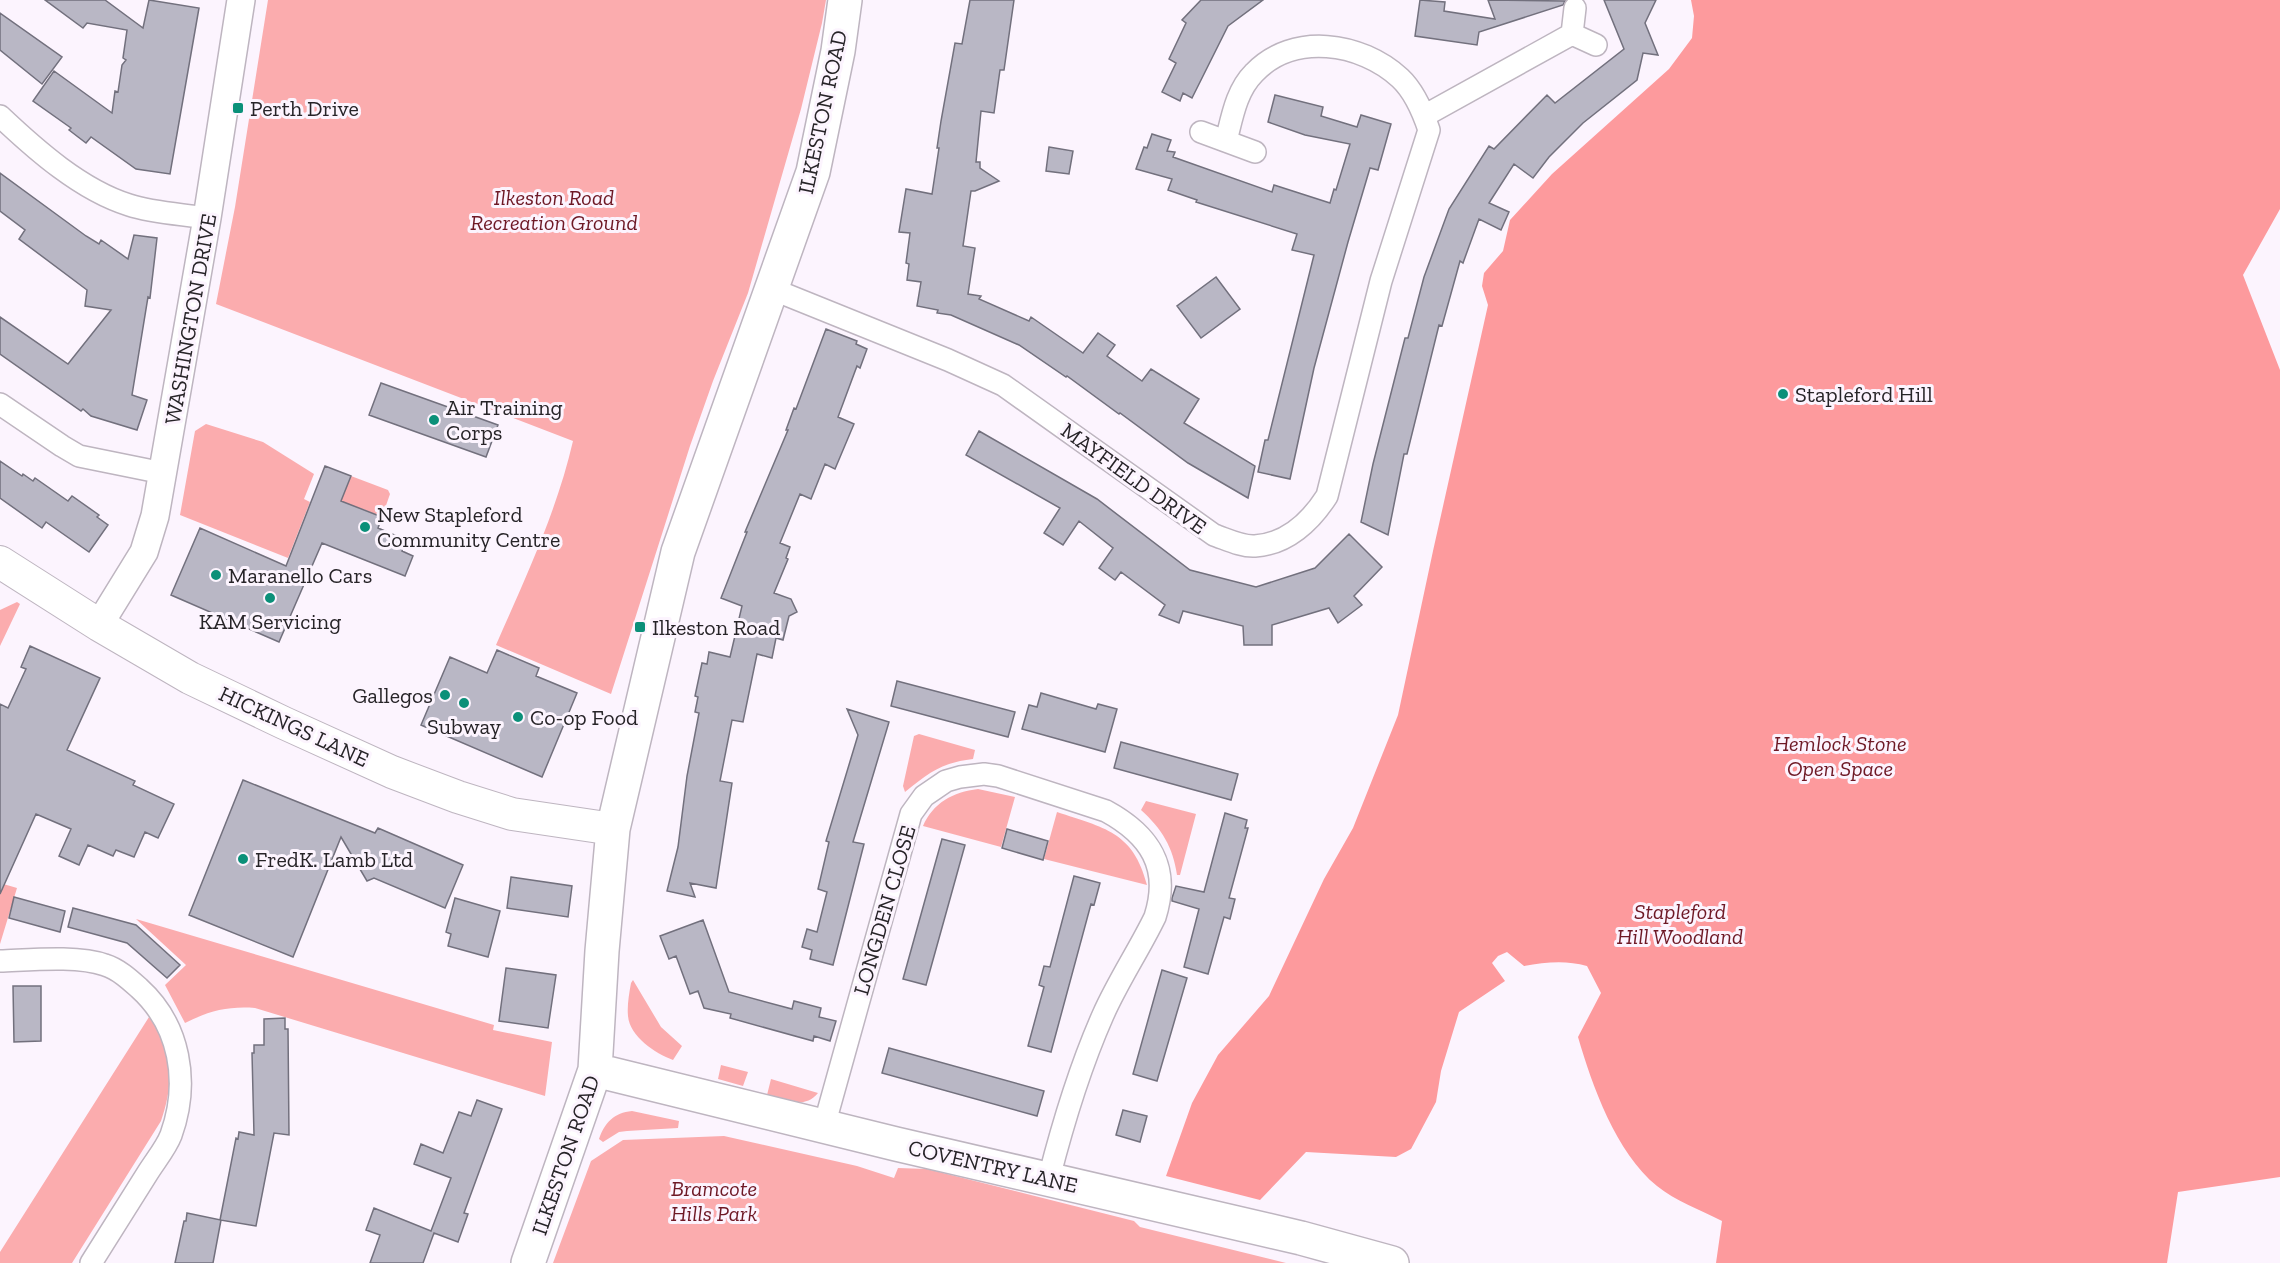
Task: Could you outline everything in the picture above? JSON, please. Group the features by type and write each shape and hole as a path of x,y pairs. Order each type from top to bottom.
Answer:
{"main road":[{"name":"ILKESTON ROAD","path":"528,1263 595,1070 602,951 613,830 678,552 813,172 838,51 845,0"},
{"name":"HICKINGS LANE","path":"0,562 99,625 190,678 392,772 512,814 613,830"},
{"name":"COVENTRY LANE","path":"595,1070 896,1144 1301,1238 1392,1263"}],"street":[{"name":"WASHINGTON DRIVE","path":"99,625 144,552 155,516 207,218 241,0"},
{"path":"1572,34 1575,8"},
{"path":"1572,34 1596,45"},
{"path":"1424,116 1572,34"},
{"name":"MAYFIELD DRIVE","path":"771,289 928,351 1004,385 1214,535 1254,547 1278,540 1300,528 1316,514 1327,496 1381,281 1429,130 1424,116 1402,79 1375,59 1328,46 1308,46 1289,51 1270,60 1253,74 1239,95 1226,141"},
{"path":"0,116 14,130 86,186 103,195 132,206 207,218"},
{"path":"1201,132 1255,152"},
{"path":"0,404 79,456 163,472"},
{"name":"LONGDEN CLOSE","path":"824,1126 910,814 924,796 946,781 975,774 998,776 1106,811 1119,818 1140,835 1149,846 1157,862 1161,880 1160,901 1155,917 1103,1015 1088,1052 1049,1178"},
{"path":"0,961 74,960 105,964 126,976 154,1002 174,1037 180,1072 180,1092 179,1107 171,1137 91,1263"}],"green space":[{"name":"Ilkeston Road Recreation Ground","path":"268,0 826,0 801,109 748,293 690,446 611,694 496,645 549,519 573,441 216,304 235,207"},
{"name":"Hemlock Stone Open Space","path":"1691,0 2280,0 2280,209 2243,275 2280,370 2280,1177 2178,1192 2167,1263 1716,1263 1722,1221 1672,1196 1642,1172 1629,1156 1598,1097 1578,1037 1601,993 1587,966 1556,962 1524,966 1507,952 1498,956 1492,963 1505,981 1459,1012 1441,1071 1436,1102 1411,1149 1396,1157 1306,1152 1260,1200 1166,1176 1192,1103 1218,1055 1269,996 1324,879 1353,828 1398,715 1488,305 1482,286 1484,273 1503,251 1510,220 1552,174 1669,69 1692,38 1694,16"},
{"path":"206,424 263,442 314,474 304,499 310,502 288,558 180,515 195,431"},
{"path":"351,476 388,490 390,494 382,517 363,509 358,519 337,510"},
{"path":"17,602 20,604 0,646 0,610"},
{"path":"919,734 975,750 973,759 944,766 905,792 903,786 914,736"},
{"path":"978,789 1015,797 1001,847 923,826 932,811 945,800 960,793"},
{"path":"1146,801 1196,814 1180,875 1177,875 1173,856 1165,839 1155,824 1141,810"},
{"path":"1057,812 1102,828 1125,842 1134,853 1147,885 1044,859"},
{"path":"0,883 17,888 0,944"},
{"path":"136,919 494,1025 493,1030 552,1042 545,1096 255,1008 219,1010 185,1023 165,985 186,965"},
{"path":"633,980 661,1027 682,1046 673,1060 644,1043 633,1031 628,1016 628,1004"},
{"path":"149,1017 163,1042 169,1068 168,1094 161,1121 72,1263 0,1263 0,1252"},
{"path":"721,1065 748,1072 743,1086 718,1079"},
{"path":"771,1079 818,1093 807,1101 794,1102 780,1099 767,1095"},
{"path":"632,1111 679,1121 678,1128 619,1132 603,1142 599,1139 611,1119"},
{"name":"Bramcote Hills Park","path":"724,1136 857,1166 894,1178 898,1168 927,1169 1134,1221 1140,1227 1286,1263 553,1263 591,1161 623,1140"}],"building":[{"path":"45,0 105,0 143,28 149,0 199,8 170,174 136,169 91,137 86,143 69,130 71,128 33,101 54,71 112,113 115,91 118,92 122,65 126,60 123,58 127,30 87,23 83,28"},
{"path":"970,0 1014,0 1004,70 1000,70 994,113 981,111 976,162 980,162 980,168 999,181 971,191 963,246 975,248 968,294 981,296 979,299 1029,321 1031,317 1083,353 1098,333 1115,345 1107,356 1142,381 1151,369 1199,399 1184,423 1255,466 1248,498 1188,463 1120,413 1019,345 951,315 937,313 938,310 917,306 921,282 907,280 909,264 906,263 910,233 899,232 906,189 932,194 941,121 955,43 962,44"},
{"path":"1201,0 1263,0 1228,26 1192,98 1183,93 1180,101 1162,92 1176,63 1169,59 1186,23 1182,20"},
{"path":"1420,0 1445,2 1444,11 1495,19 1488,0 1565,1 1563,5 1479,32 1477,45 1415,36"},
{"path":"1604,0 1656,0 1645,23 1658,55 1643,53 1637,80 1583,123 1549,157 1533,178 1514,164 1489,203 1509,212 1501,230 1479,219 1463,263 1460,261 1442,326 1439,325 1407,454 1404,454 1388,535 1361,522 1373,464 1405,338 1408,338 1424,277 1449,209 1489,146 1494,149 1547,95 1555,103 1624,49"},
{"path":"0,13 62,57 42,84 0,50"},
{"path":"1275,95 1323,107 1321,116 1357,127 1361,115 1391,124 1378,170 1370,168 1348,242 1314,368 1290,479 1258,472 1314,255 1292,250 1297,234 1196,202 1197,200 1168,190 1172,179 1136,169 1144,147 1147,148 1152,134 1171,140 1167,151 1175,152 1173,157 1272,192 1274,185 1330,203 1350,144 1305,135 1268,122"},
{"path":"1049,147 1073,151 1069,174 1046,171"},
{"path":"0,173 86,236 99,244 101,240 128,259 134,235 157,238 150,298 148,297 132,395 147,400 137,430 91,416 83,409 81,411 0,354 0,317 68,364 111,310 85,306 87,290 19,239 25,230 0,211"},
{"path":"1216,277 1240,309 1201,338 1177,306"},
{"path":"826,329 857,341 856,344 867,349 860,368 857,366 838,417 854,424 835,469 825,464 811,499 800,494 780,543 790,547 786,558 788,559 774,593 791,599 797,612 789,616 783,640 776,638 772,658 757,654 743,722 732,720 720,781 732,783 716,888 690,883 695,897 667,891 678,847 687,776 699,713 695,712 698,697 695,696 702,663 707,664 709,652 730,657 742,606 721,598"},
{"name":"Air Training Corps","path":"381,383 498,425 486,457 369,415"},
{"path":"979,431 1097,499 1190,570 1256,587 1315,568 1349,534 1382,567 1354,596 1362,605 1338,623 1329,608 1272,625 1272,645 1244,645 1243,626 1183,611 1179,623 1159,615 1165,605 1121,572 1115,580 1099,568 1113,548 1079,521 1063,545 1044,533 1060,508 966,455"},
{"path":"0,461 22,476 23,474 33,481 35,478 68,501 72,496 99,515 97,517 108,525 89,552 46,522 42,528 0,498"},
{"path":"325,466 351,476 341,501 382,517 378,528 406,540 402,551 413,556 405,576 322,543 279,642 171,595 200,528 286,566"},
{"path":"30,646 100,678 67,750 135,781 133,785 174,804 158,838 145,832 134,857 116,850 113,856 88,845 79,865 59,856 71,829 36,814 0,894 0,704 8,708 26,669 21,667"},
{"name":"Co-op Food","path":"497,650 539,668 536,676 577,693 542,777 421,725 450,657 487,673"},
{"path":"897,681 1015,712 1008,737 891,706"},
{"path":"1041,693 1096,709 1098,704 1117,709 1105,752 1022,729 1029,705 1037,707"},
{"path":"847,709 889,722 853,842 864,844 833,965 810,959 812,950 802,947 807,929 817,932 827,892 818,889 829,842 826,841 858,735"},
{"path":"1121,742 1238,774 1231,800 1114,768"},
{"path":"243,780 375,833 378,828 463,865 445,908 374,878 367,881 341,837 293,957 189,915"},
{"path":"1225,813 1247,820 1245,828 1248,828 1229,898 1235,899 1230,919 1224,917 1208,974 1184,967 1199,909 1172,901 1172,898 1176,886 1204,892"},
{"path":"1007,829 1048,841 1043,860 1002,848"},
{"path":"942,839 965,845 926,985 903,979"},
{"path":"1074,876 1100,883 1094,905 1091,904 1051,1052 1028,1046 1044,987 1039,985 1044,966 1050,967"},
{"path":"511,877 572,886 568,917 507,908"},
{"path":"14,897 65,911 60,932 9,918"},
{"path":"455,898 500,911 488,957 448,946 451,934 446,932"},
{"path":"73,908 136,925 180,965 167,978 127,943 68,927"},
{"path":"703,920 729,992 792,1009 794,1001 821,1008 819,1017 836,1021 830,1041 814,1036 813,1041 730,1018 731,1014 704,1008 698,991 690,994 676,956 669,959 660,936"},
{"path":"506,968 556,975 548,1028 499,1021"},
{"path":"1162,970 1187,978 1157,1081 1133,1074"},
{"path":"13,986 41,986 41,1041 14,1042"},
{"path":"285,1018 285,1029 288,1029 289,1135 274,1133 256,1226 220,1220 236,1138 238,1139 239,1132 254,1135 252,1053 254,1053 254,1045 264,1045 264,1019"},
{"path":"889,1048 1044,1091 1037,1116 882,1073"},
{"path":"477,1100 502,1109 464,1213 468,1214 458,1242 434,1233 423,1263 370,1263 380,1235 366,1230 374,1208 431,1231 451,1178 414,1164 421,1144 443,1153 459,1112 471,1116"},
{"path":"1123,1110 1147,1116 1140,1142 1116,1135"},
{"path":"187,1213 221,1220 213,1263 175,1263"}],"place":[{"name":"Perth Drive","path":"238,108"},
{"name":"Stapleford Hill","path":"1783,394"},
{"name":"Air Training Corps","path":"434,420"},
{"name":"New Stapleford Community Centre","path":"365,527"},
{"name":"Maranello Cars","path":"216,575"},
{"name":"KAM Servicing","path":"270,598"},
{"name":"Ilkeston Road","path":"640,627"},
{"name":"Gallegos","path":"445,695"},
{"name":"Subway","path":"464,703"},
{"name":"Co-op Food","path":"518,717"},
{"name":"FredK. Lamb Ltd","path":"243,859"}],"park label":[{"name":"Stapleford Hill Woodland","path":"1680,924"}]}
